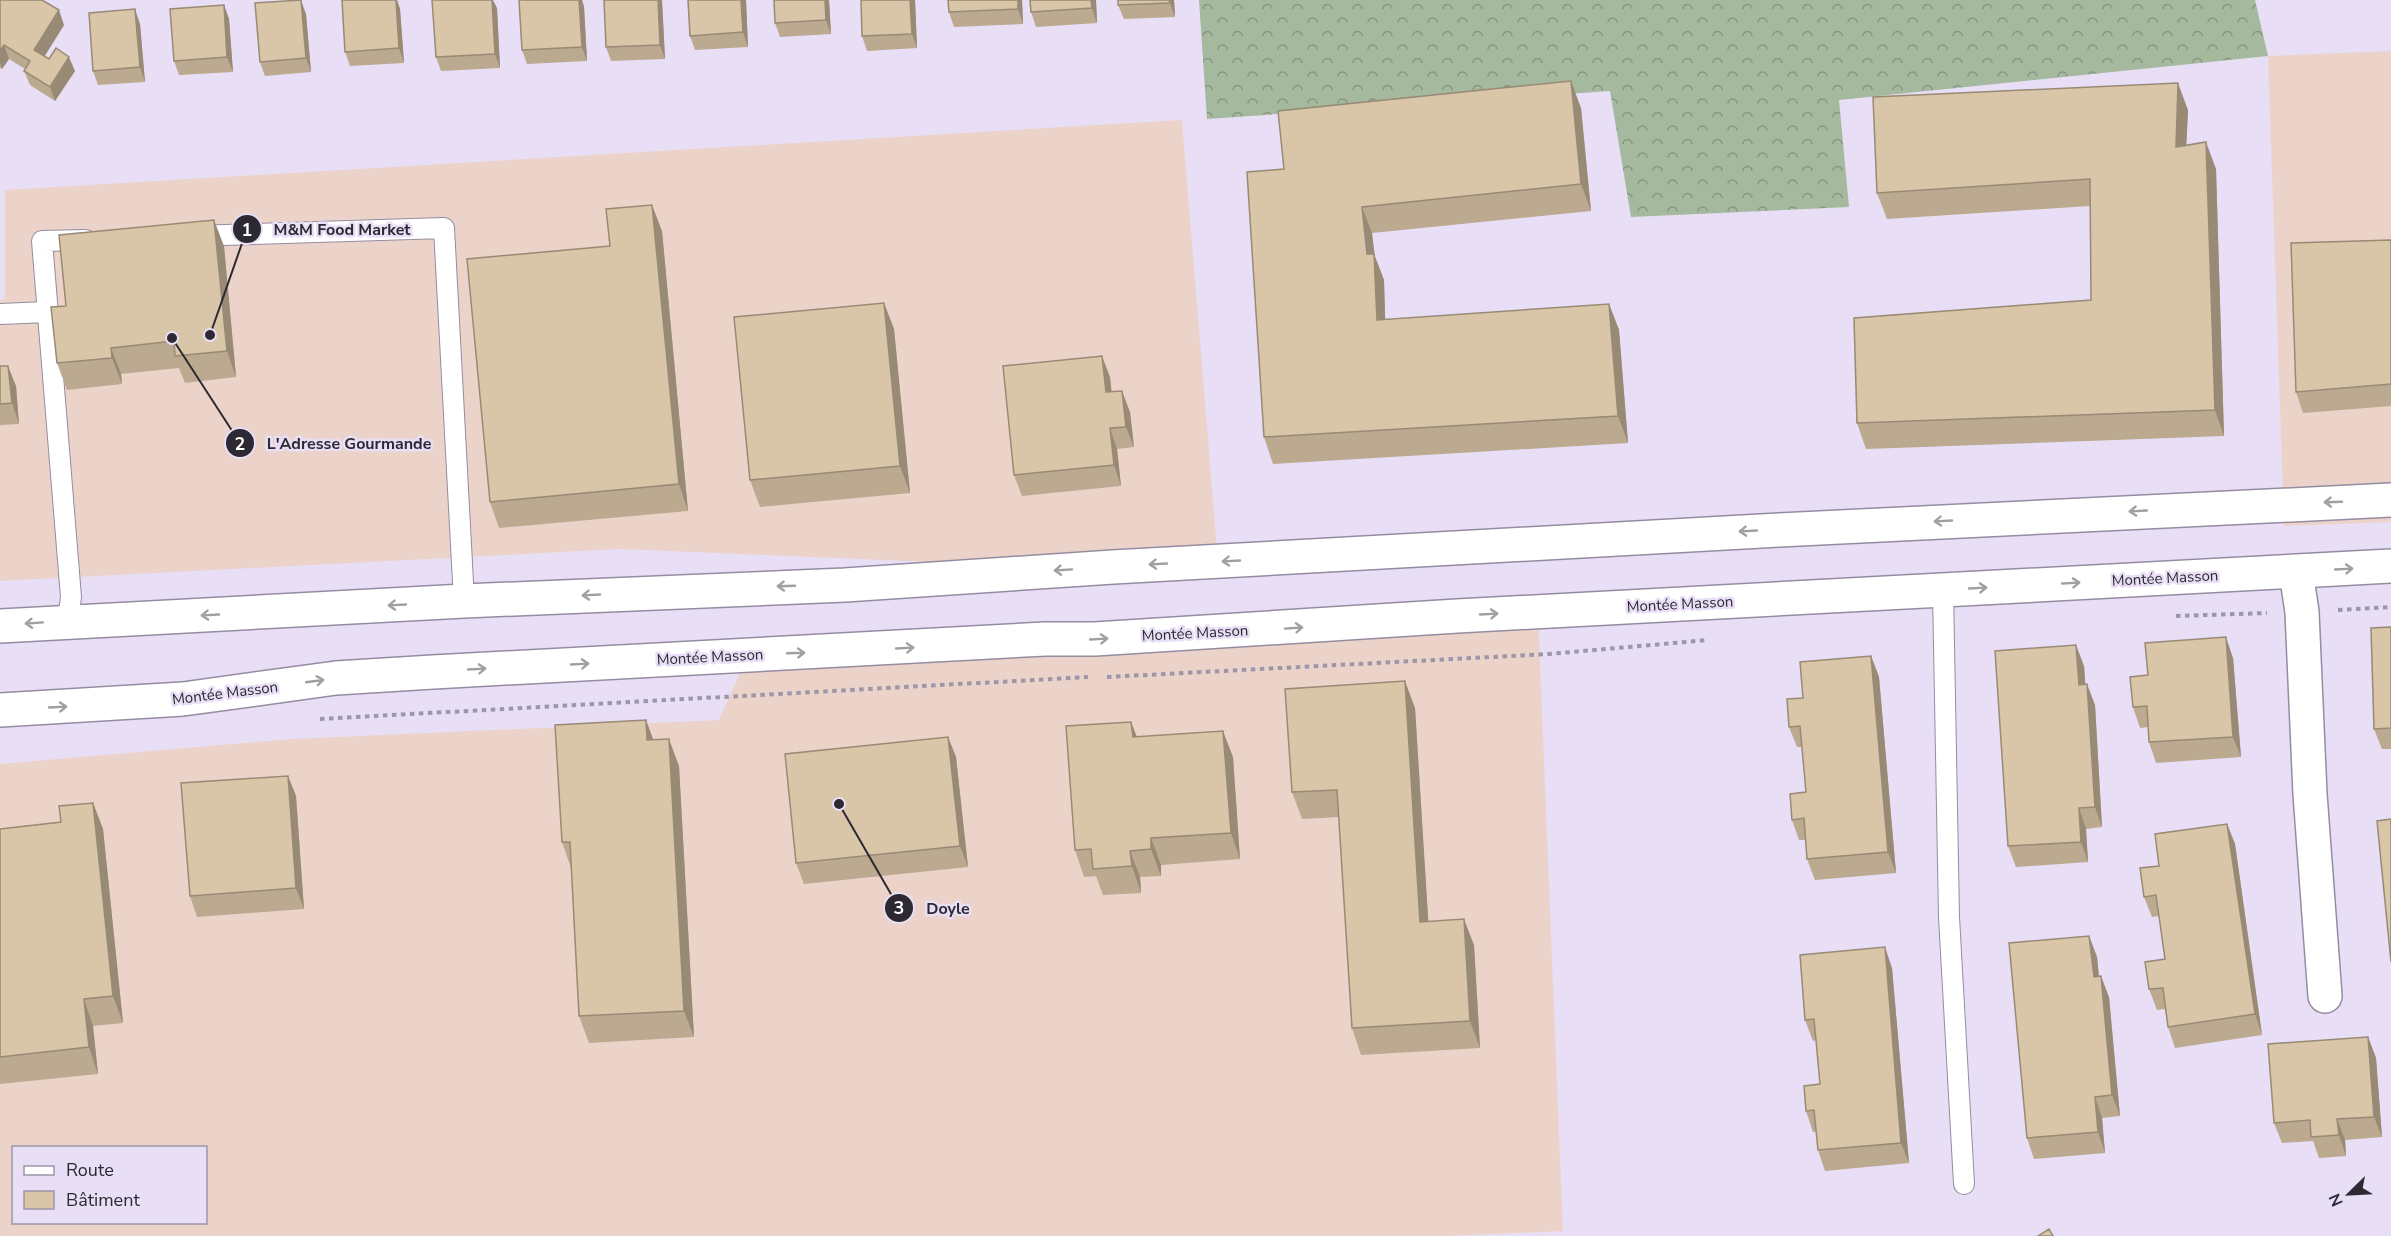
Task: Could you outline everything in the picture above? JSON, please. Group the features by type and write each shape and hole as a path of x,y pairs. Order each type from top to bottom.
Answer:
{"main road":[{"path":"0,626 464,601 845,585 1113,567 1767,530 2391,500"},
{"name":"Montée Masson","path":"0,710 183,699 336,678 433,672 1045,639 1095,639 2391,566"},
{"path":"2296,572 2302,612 2310,794 2325,996"}],"lane":[{"path":"172,237 444,228 464,601"},
{"path":"68,621 71,597 42,241 101,239"},
{"path":"0,314 47,312"},
{"path":"1943,590 1949,916 1964,1184"}],"path":[{"path":"2352,609 2391,607"},
{"path":"310,719 729,698 880,687 1487,658"}],"shaded area":[{"path":"2391,51 2391,522 2284,526 2268,56"},
{"path":"1182,120 1219,574 620,549 0,581 0,300 5,299 5,190"},
{"path":"1538,612 1563,1231 1448,1236 0,1236 0,764 292,739 719,720 748,655"}],"green space":[{"path":"1199,0 2255,0 2268,56 1839,100 1849,207 1631,217 1610,91 1207,119"}],"building":[{"path":"0,0 42,0 59,10 34,50 49,59 56,48 69,57 50,87 24,71 30,61 4,45 0,51"},
{"path":"301,0 306,58 260,62 255,3"},
{"path":"342,0 396,0 399,48 345,52"},
{"path":"432,0 492,0 495,54 436,57"},
{"path":"519,0 579,0 582,47 522,50"},
{"path":"604,0 658,0 660,45 606,47"},
{"path":"688,0 741,0 743,32 690,36"},
{"path":"774,0 825,0 826,20 775,23"},
{"path":"861,0 910,0 912,34 862,36"},
{"path":"948,0 1018,0 1018,9 949,12"},
{"path":"1030,0 1091,0 1092,8 1031,12"},
{"path":"1118,0 1169,0 1170,3 1118,5"},
{"path":"224,5 227,57 174,61 170,9"},
{"path":"135,9 140,67 93,71 89,13"},
{"path":"1571,81 1581,184 1362,207 1367,254 1374,254 1377,320 1609,304 1618,416 1264,437 1247,172 1284,169 1278,111"},
{"path":"2178,83 2176,147 2206,142 2215,410 1857,423 1854,318 2091,300 2090,179 1877,193 1873,97"},
{"path":"652,205 679,484 490,502 467,259 610,246 606,209"},
{"path":"214,220 227,351 175,356 174,341 111,348 112,358 57,363 51,307 66,306 59,235"},
{"path":"2391,240 2391,384 2296,392 2291,243"},
{"path":"884,303 900,466 750,480 734,317"},
{"path":"1102,356 1106,392 1122,391 1126,427 1110,428 1114,465 1014,475 1003,366"},
{"path":"0,366 8,366 12,403 0,404"},
{"path":"2391,627 2391,728 2374,729 2371,628"},
{"path":"2226,637 2233,737 2149,742 2147,706 2133,707 2130,677 2148,675 2145,643"},
{"path":"2076,645 2079,685 2087,684 2095,807 2079,808 2081,842 2008,846 1995,651"},
{"path":"1871,656 1888,852 1807,859 1804,818 1792,820 1790,794 1806,792 1800,726 1789,727 1787,699 1803,698 1800,662"},
{"path":"1405,681 1420,922 1464,919 1470,1021 1352,1028 1337,790 1292,792 1285,689"},
{"path":"646,720 647,740 669,739 684,1011 579,1016 570,842 562,842 555,725"},
{"path":"1131,722 1133,737 1223,731 1231,833 1151,838 1151,849 1130,851 1132,866 1093,869 1091,849 1075,850 1066,726"},
{"path":"948,737 960,846 796,863 785,754"},
{"path":"288,776 296,888 190,896 181,783"},
{"path":"93,803 113,996 84,999 89,1047 0,1057 0,829 61,822 59,806"},
{"path":"2391,819 2391,962 2377,821"},
{"path":"2227,824 2255,1014 2168,1027 2163,988 2149,989 2145,962 2165,959 2156,895 2144,897 2140,868 2159,866 2155,834"},
{"path":"2089,936 2094,977 2101,976 2112,1095 2095,1097 2098,1132 2027,1138 2009,943"},
{"path":"1885,947 1901,1143 1818,1150 1814,1110 1806,1111 1804,1086 1820,1084 1814,1019 1805,1020 1800,955"},
{"path":"2368,1037 2374,1117 2337,1119 2339,1135 2311,1137 2310,1120 2274,1123 2268,1044"},
{"path":"2049,1229 2053,1236 2038,1236"}],"place":[{"name":"M&M Food Market","path":"210,335"},
{"name":"L'Adresse Gourmande","path":"172,338"},
{"name":"Doyle","path":"839,804"}]}
